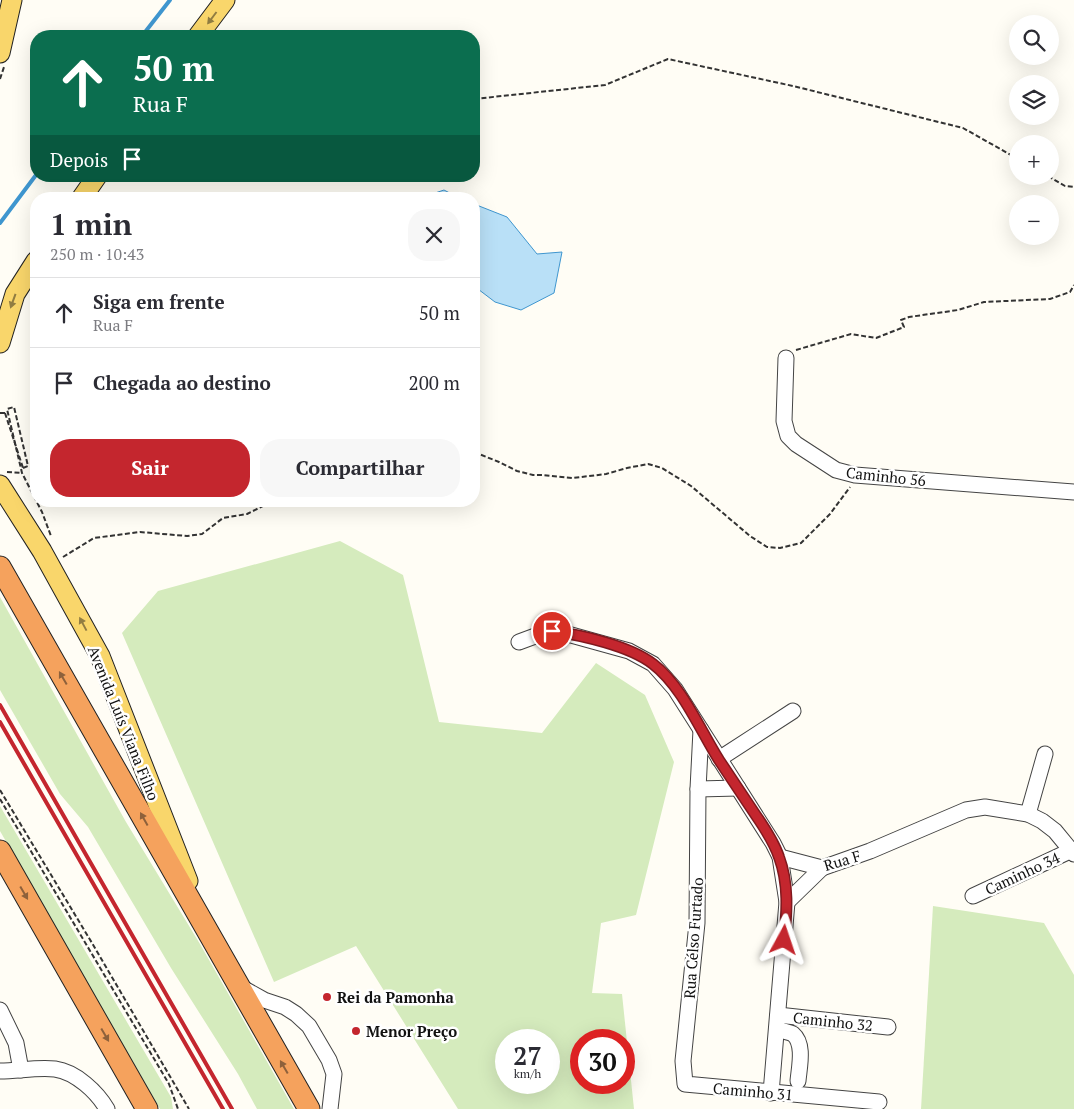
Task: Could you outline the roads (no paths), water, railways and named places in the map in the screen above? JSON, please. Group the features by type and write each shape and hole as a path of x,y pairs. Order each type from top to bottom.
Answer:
{"highway":[{"name":"Avenida Luís Viana Filho","path":"0,567 237,986 309,1109"},
{"path":"0,851 147,1109"}],"main road":[{"path":"0,53 12,0"},
{"path":"202,30 225,0"},
{"path":"0,343 14,294 30,270"},
{"name":"Avenida Luís Viana Filho","path":"0,485 42,551 100,656 168,835 214,944"}],"street":[{"name":"Caminho 56","path":"786,358 784,421 788,436 796,444 836,470 860,475 1074,492"},
{"path":"519,642 552,631 585,638 629,651 658,668 676,689 718,759 762,824 780,857 788,902 772,1093"},
{"path":"718,759 793,711"},
{"name":"Rua Célso Furtado","path":"687,1086 683,1073 697,923 698,789 701,730"},
{"path":"1028,814 1045,754"},
{"path":"698,789 738,788"},
{"name":"Rua F","path":"780,857 822,868 870,851 966,810 985,807 1028,814 1042,821 1055,831 1073,852"},
{"name":"Caminho 34","path":"973,896 1073,852"},
{"path":"788,902 822,868"},
{"path":"237,986 264,1000 285,1007 309,1026 329,1060 334,1074 330,1109"},
{"path":"0,1010 16,1043 21,1070"},
{"path":"777,1022 797,1040 800,1050 798,1082"},
{"name":"Caminho 32","path":"777,1022 888,1027"},
{"path":"0,1071 56,1070 70,1074 92,1090 100,1106"},
{"name":"Caminho 31","path":"687,1086 879,1102"}],"water":[{"path":"480,206 507,217 537,254 562,252 554,293 521,310 495,302 480,291"}],"waterway":[{"path":"147,30 170,0"},
{"path":"0,223 31,182"}],"railway":[{"path":"0,705 232,1109"},
{"path":"0,722 223,1109"}],"place":[{"name":"Rei da Pamonha","path":"327,997"},
{"name":"Menor Preço","path":"356,1031"}]}
